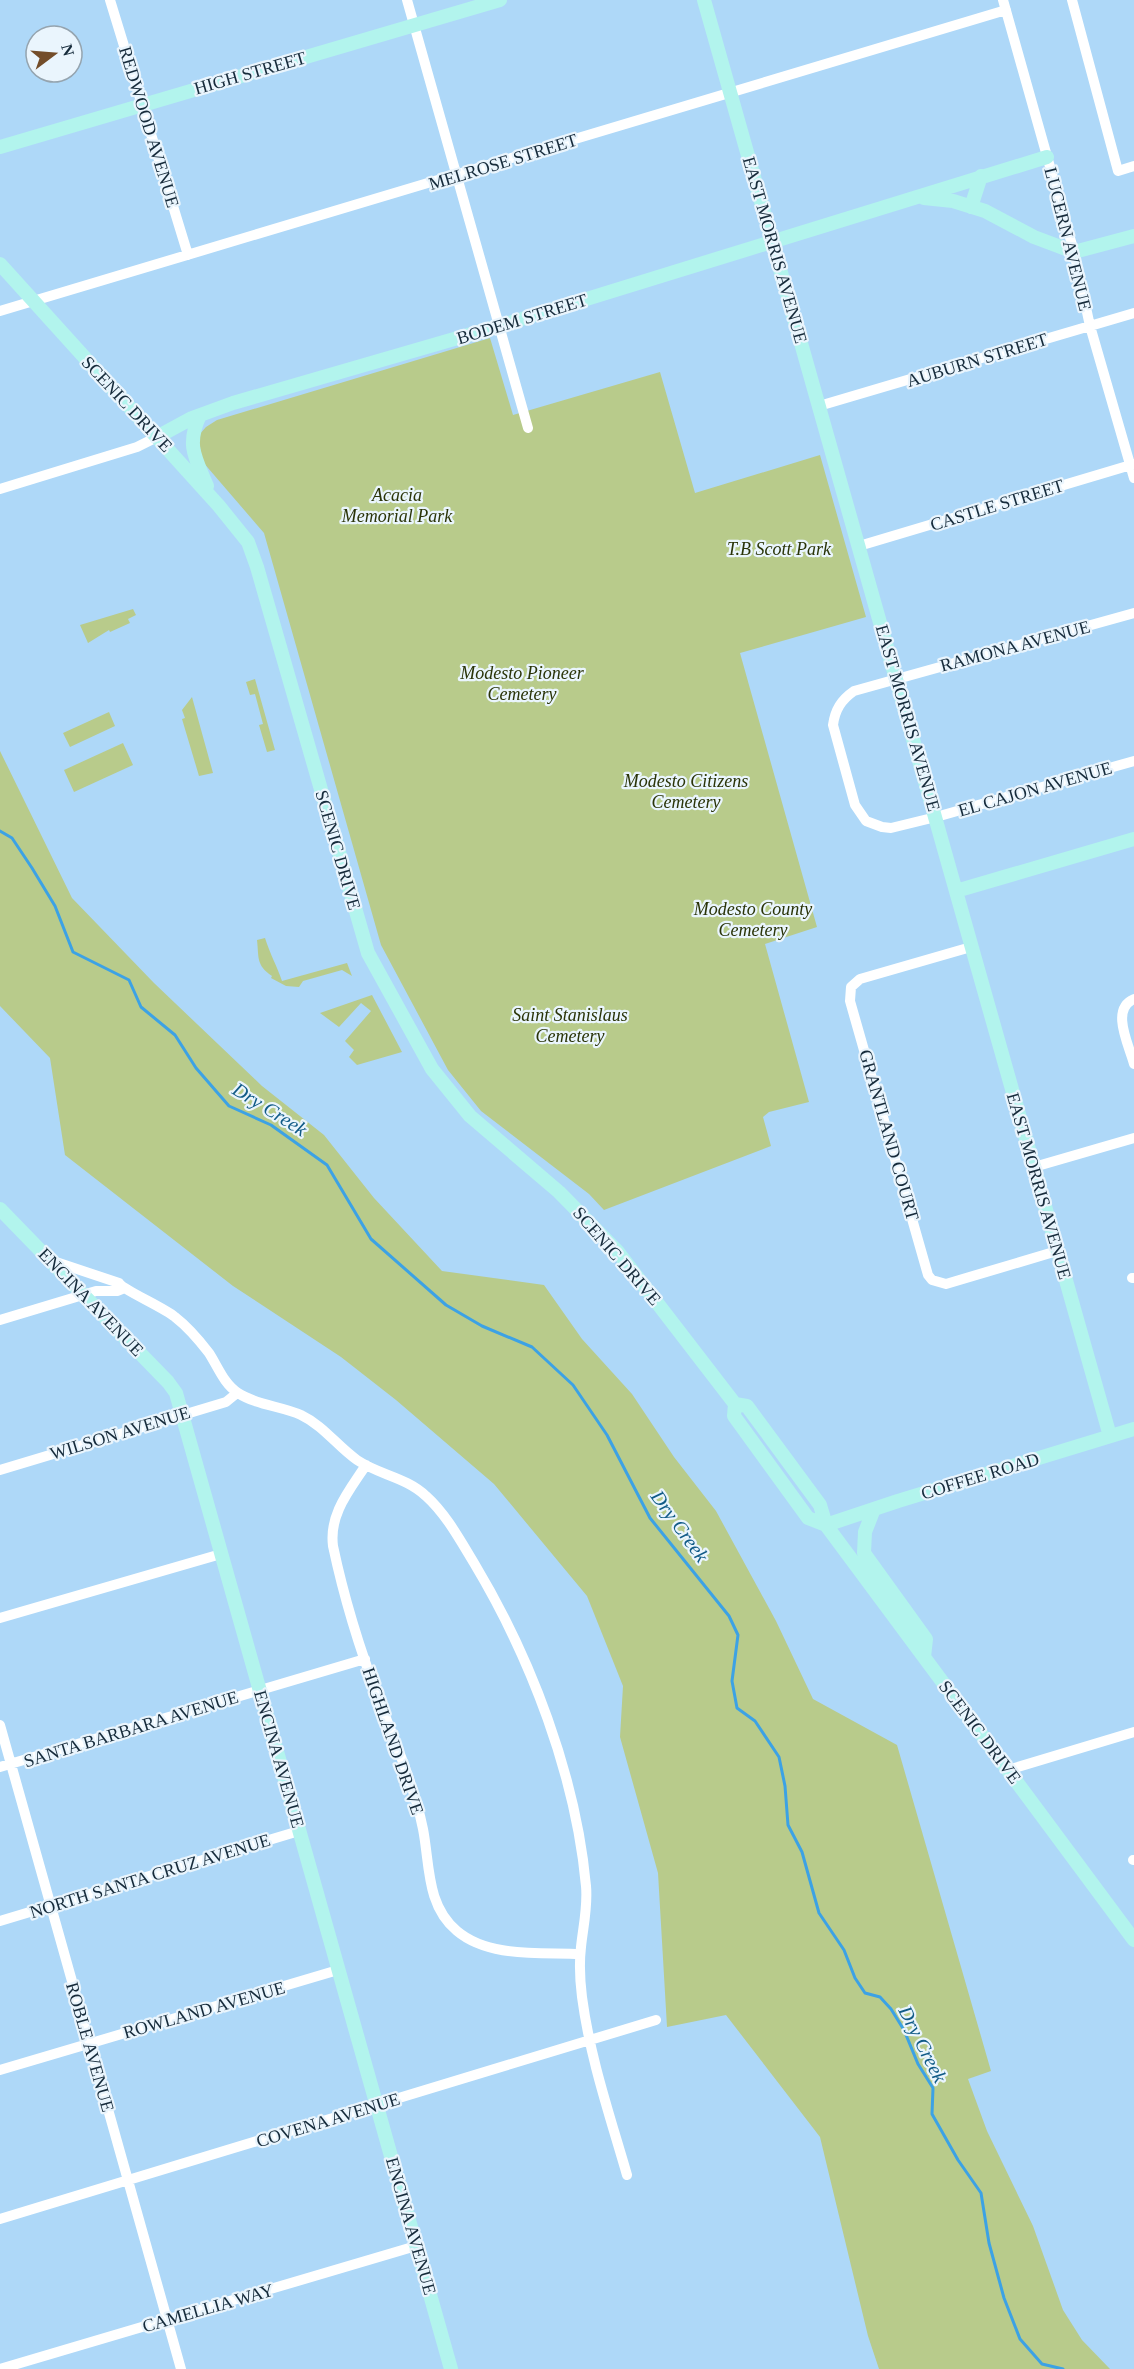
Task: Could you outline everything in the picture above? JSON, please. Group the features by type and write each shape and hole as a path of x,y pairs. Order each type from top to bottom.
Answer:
{"street":[{"name":"REDWOOD AVENUE","path":"110,0 188,255"},
{"path":"407,0 528,428"},
{"name":"HIGH STREET","path":"0,147 500,0"},
{"name":"EAST MORRIS AVENUE","path":"704,0 1110,1436"},
{"path":"1072,0 1118,171 1134,166"},
{"name":"MELROSE STREET","path":"0,311 730,93 1004,5"},
{"name":"LUCERN AVENUE","path":"1004,5 1074,252 1090,326 1132,464 1134,478"},
{"name":"BODEM STREET","path":"0,489 137,447 200,414 499,326 1047,157"},
{"path":"971,207 981,176"},
{"path":"916,198 953,201 984,211 1034,237 1074,252 1134,236"},
{"name":"SCENIC DRIVE","path":"0,264 244,536 254,557 368,953 444,1087 470,1116 559,1192 618,1252 735,1404 734,1416 808,1518 826,1525 1134,1940"},
{"name":"AUBURN STREET","path":"819,406 1134,313"},
{"path":"200,414 193,433 192,449 213,499"},
{"name":"CASTLE STREET","path":"859,546 1132,464"},
{"name":"RAMONA AVENUE","path":"936,817 891,828 882,827 867,820 855,805 834,729 836,710 847,696 854,691 896,679 1134,614"},
{"name":"EL CAJON AVENUE","path":"936,817 1134,761"},
{"path":"956,891 1134,839"},
{"name":"GRANTLAND COURT","path":"971,947 860,979 851,987 849,994 928,1275 932,1280 946,1284 1057,1251"},
{"path":"1134,999 1123,1007 1121,1017 1134,1064"},
{"path":"1034,1167 1134,1138"},
{"name":"ENCINA AVENUE","path":"0,1209 84,1294 176,1393 451,2369"},
{"path":"50,1259 118,1283 122,1289 156,1304 181,1322 202,1345 226,1381 237,1393 250,1399 285,1408 313,1422 366,1465 414,1486 438,1509 485,1581 520,1652 554,1740 577,1830 587,1892 580,1954 582,1996 589,2039 627,2175"},
{"path":"0,1320 84,1294 122,1289"},
{"name":"WILSON AVENUE","path":"0,1470 226,1402 237,1393"},
{"name":"COFFEE ROAD","path":"826,1525 1134,1429"},
{"name":"HIGHLAND DRIVE","path":"366,1465 337,1510 332,1537 342,1586 365,1659 414,1795 423,1829 432,1890 444,1917 457,1931 481,1945 509,1950 580,1954"},
{"path":"874,1509 865,1532 864,1553 926,1640 924,1656"},
{"path":"0,1618 221,1554"},
{"name":"SANTA BARBARA AVENUE","path":"5,1766 365,1659"},
{"name":"ROBLE AVENUE","path":"0,1725 5,1766 50,1906 181,2369"},
{"path":"1008,1770 1134,1732"},
{"name":"NORTH SANTA CRUZ AVENUE","path":"0,1921 299,1831"},
{"name":"ROWLAND AVENUE","path":"0,2070 338,1970"},
{"name":"COVENA AVENUE","path":"0,2219 128,2182 656,2019"},
{"name":"CAMELLIA WAY","path":"0,2369 416,2246"}],"green space":[{"path":"490,338 513,415 660,372 695,493 820,455 866,617 740,653 817,927 765,944 809,1102 769,1112 763,1117 771,1146 604,1210 589,1194 481,1111 448,1070 381,945 264,533 202,461 198,436 217,420"},
{"path":"133,609 136,615 128,619 130,623 110,632 109,630 88,643 80,625"},
{"path":"255,679 275,750 267,752 259,725 263,724 255,694 250,695 246,682"},
{"path":"192,697 213,773 199,776 182,719 185,718 182,710"},
{"path":"109,712 115,726 70,747 63,733"},
{"path":"123,743 133,765 74,792 64,770"},
{"path":"0,751 72,898 154,983 262,1086 324,1135 374,1198 442,1271 544,1285 582,1339 632,1394 674,1457 716,1511 776,1621 813,1699 897,1745 991,2071 968,2079 987,2131 1033,2226 1063,2310 1082,2340 1110,2369 879,2369 868,2336 820,2137 726,2015 667,2027 658,1873 620,1737 623,1686 587,1596 494,1484 396,1400 341,1357 233,1286 65,1155 50,1058 0,1006"},
{"path":"265,938 282,981 347,963 352,976 342,970 303,981 299,987 286,986 271,978 272,976 261,965 257,940"},
{"path":"372,995 402,1052 357,1065 349,1057 354,1050 345,1041 371,1011 361,1003 339,1027 320,1013"}],"waterway":[{"name":"Dry Creek","path":"0,831 12,838 55,906 73,952 129,980 141,1007 175,1035 196,1068 229,1106 271,1125 327,1165 371,1239 446,1305 482,1326 532,1347 573,1385 607,1435 650,1518 729,1616 738,1635 732,1681 737,1708 755,1721 779,1757 785,1786 788,1825 802,1852 819,1913 844,1950 855,1978 865,1993 880,1997 891,2009 904,2030 918,2064 933,2088 932,2114 958,2160 981,2193 989,2243 1004,2298 1020,2339 1042,2364 1063,2369"}],"park label":[{"name":"Acacia Memorial Park","path":"397,505"},
{"name":"T.B Scott Park","path":"779,549"},
{"name":"Modesto Pioneer Cemetery","path":"522,683"},
{"name":"Modesto Citizens Cemetery","path":"686,791"},
{"name":"Modesto County Cemetery","path":"753,919"},
{"name":"Saint Stanislaus Cemetery","path":"570,1025"}]}
